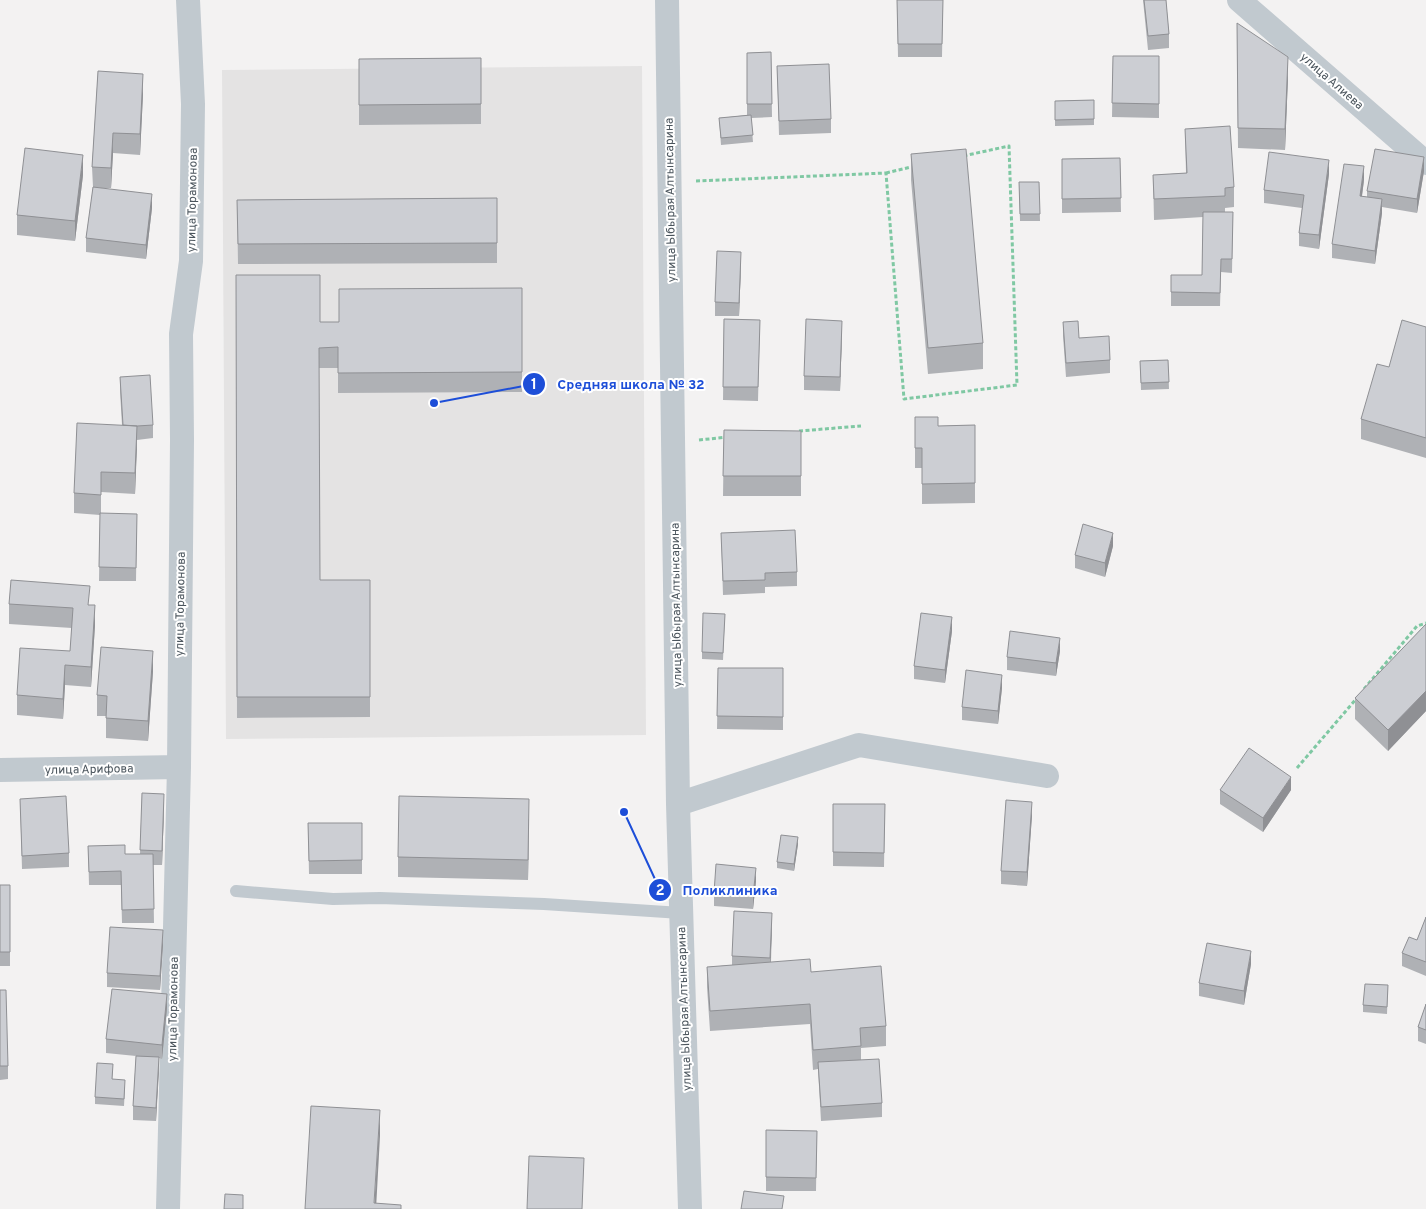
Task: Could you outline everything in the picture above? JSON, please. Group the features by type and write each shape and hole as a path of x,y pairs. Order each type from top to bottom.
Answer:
{"street":[{"name":"улица Торамонова","path":"168,1209 179,767 182,450 181,334 191,261 193,104 188,0"},
{"name":"улица Ыбырая Алтынсарина","path":"667,0 678,804 690,1209"},
{"name":"улица Алиева","path":"1239,0 1426,163"},
{"path":"678,804 859,745 1047,776"},
{"name":"улица Арифова","path":"0,770 179,767"}],"lane":[{"path":"236,891 333,900 380,898 544,904 682,914"}],"path":[{"path":"886,173 904,399 1017,385 1009,146 962,156"},
{"path":"670,182 886,173 924,164"},
{"path":"792,432 861,426"},
{"path":"674,442 733,437"},
{"path":"1297,768 1417,626 1426,623"}],"shaded area":[{"path":"642,66 646,735 226,739 222,70"}],"building":[{"path":"897,0 943,0 942,44 898,44"},
{"path":"1144,0 1166,0 1169,34 1148,36"},
{"path":"1237,23 1288,57 1285,129 1238,128"},
{"path":"771,52 772,104 747,104 747,53"},
{"path":"1113,56 1159,56 1159,104 1112,103"},
{"path":"481,58 481,104 359,105 359,59"},
{"path":"829,64 831,119 779,121 777,66"},
{"path":"98,71 143,74 140,134 113,133 111,168 92,167"},
{"path":"1094,100 1094,119 1055,120 1055,101"},
{"path":"751,115 753,135 721,138 719,118"},
{"path":"1230,126 1234,187 1225,188 1225,196 1154,199 1153,175 1187,173 1185,129"},
{"path":"25,148 83,155 75,221 17,215"},
{"path":"966,149 983,343 928,348 911,154"},
{"path":"1375,149 1424,157 1417,199 1367,191"},
{"path":"1269,152 1329,160 1319,235 1299,233 1304,195 1264,190"},
{"path":"1120,158 1121,198 1062,199 1062,159"},
{"path":"1344,164 1364,166 1360,196 1382,199 1375,251 1332,244"},
{"path":"1019,182 1039,182 1040,214 1020,214"},
{"path":"93,187 152,194 146,245 86,238"},
{"path":"497,198 497,243 238,244 237,200"},
{"path":"1203,212 1233,212 1232,259 1221,259 1220,293 1171,292 1171,275 1202,275"},
{"path":"717,251 741,252 739,303 715,302"},
{"path":"236,275 320,275 320,322 339,322 339,289 522,288 522,372 338,373 338,347 319,348 320,580 370,580 370,697 237,697"},
{"path":"724,319 760,320 758,387 723,387"},
{"path":"806,319 842,321 840,377 804,376"},
{"path":"1402,320 1426,327 1426,438 1361,419 1377,364 1389,367"},
{"path":"1078,321 1079,338 1109,336 1110,360 1066,363 1063,322"},
{"path":"1168,360 1169,382 1141,383 1140,361"},
{"path":"150,375 153,425 123,425 120,377"},
{"path":"915,417 938,417 938,426 975,425 975,483 922,484 922,448 915,448"},
{"path":"77,423 137,426 135,473 101,472 101,495 74,493"},
{"path":"724,430 801,431 801,476 723,476"},
{"path":"100,513 137,514 136,568 99,567"},
{"path":"1083,524 1113,533 1105,563 1075,555"},
{"path":"795,530 797,572 765,573 765,580 723,581 721,533"},
{"path":"11,580 90,586 88,605 95,605 91,667 65,665 63,699 17,695 20,648 70,651 73,608 9,604"},
{"path":"703,613 725,614 723,653 702,652"},
{"path":"921,613 952,617 945,670 914,666"},
{"path":"1426,624 1426,691 1388,730 1355,698"},
{"path":"1010,631 1060,638 1056,663 1007,657"},
{"path":"101,647 153,651 148,721 106,718 107,696 97,695"},
{"path":"718,668 783,668 783,717 717,716"},
{"path":"966,670 1002,675 998,711 962,707"},
{"path":"1249,748 1291,777 1263,818 1220,790"},
{"path":"142,793 164,794 162,851 140,850"},
{"path":"66,796 69,853 22,856 20,799"},
{"path":"399,796 529,799 528,860 398,857"},
{"path":"1006,800 1032,802 1027,872 1001,871"},
{"path":"833,804 885,804 884,853 833,852"},
{"path":"308,823 362,823 362,860 309,861"},
{"path":"781,835 798,837 794,864 777,862"},
{"path":"125,845 125,854 153,854 154,909 122,910 121,871 89,872 88,846"},
{"path":"716,864 756,868 753,896 714,893"},
{"path":"0,885 10,885 10,952 0,952"},
{"path":"734,911 772,913 770,958 732,956"},
{"path":"1426,917 1426,962 1402,953 1409,937 1417,940"},
{"path":"110,927 163,930 160,976 107,973"},
{"path":"1207,943 1251,951 1244,991 1199,983"},
{"path":"810,959 811,972 881,966 886,1026 860,1028 861,1046 813,1050 810,1004 710,1011 707,967"},
{"path":"1365,984 1388,985 1387,1007 1363,1005"},
{"path":"112,989 167,994 162,1045 106,1039"},
{"path":"0,990 6,990 8,1066 0,1066"},
{"path":"1426,1004 1426,1030 1418,1027"},
{"path":"136,1056 159,1057 156,1108 133,1106"},
{"path":"879,1059 882,1103 821,1107 818,1062"},
{"path":"97,1063 113,1064 112,1079 125,1080 124,1099 95,1097"},
{"path":"311,1106 380,1110 374,1203 401,1205 401,1209 305,1209"},
{"path":"766,1130 817,1131 816,1178 766,1177"},
{"path":"529,1156 584,1158 582,1209 527,1209"},
{"path":"744,1191 784,1196 782,1209 741,1209"},
{"path":"225,1194 243,1195 243,1209 224,1209"}],"place":[{"name":"Средняя школа № 32","path":"434,403"},
{"name":"Поликлиника","path":"624,812"}]}
